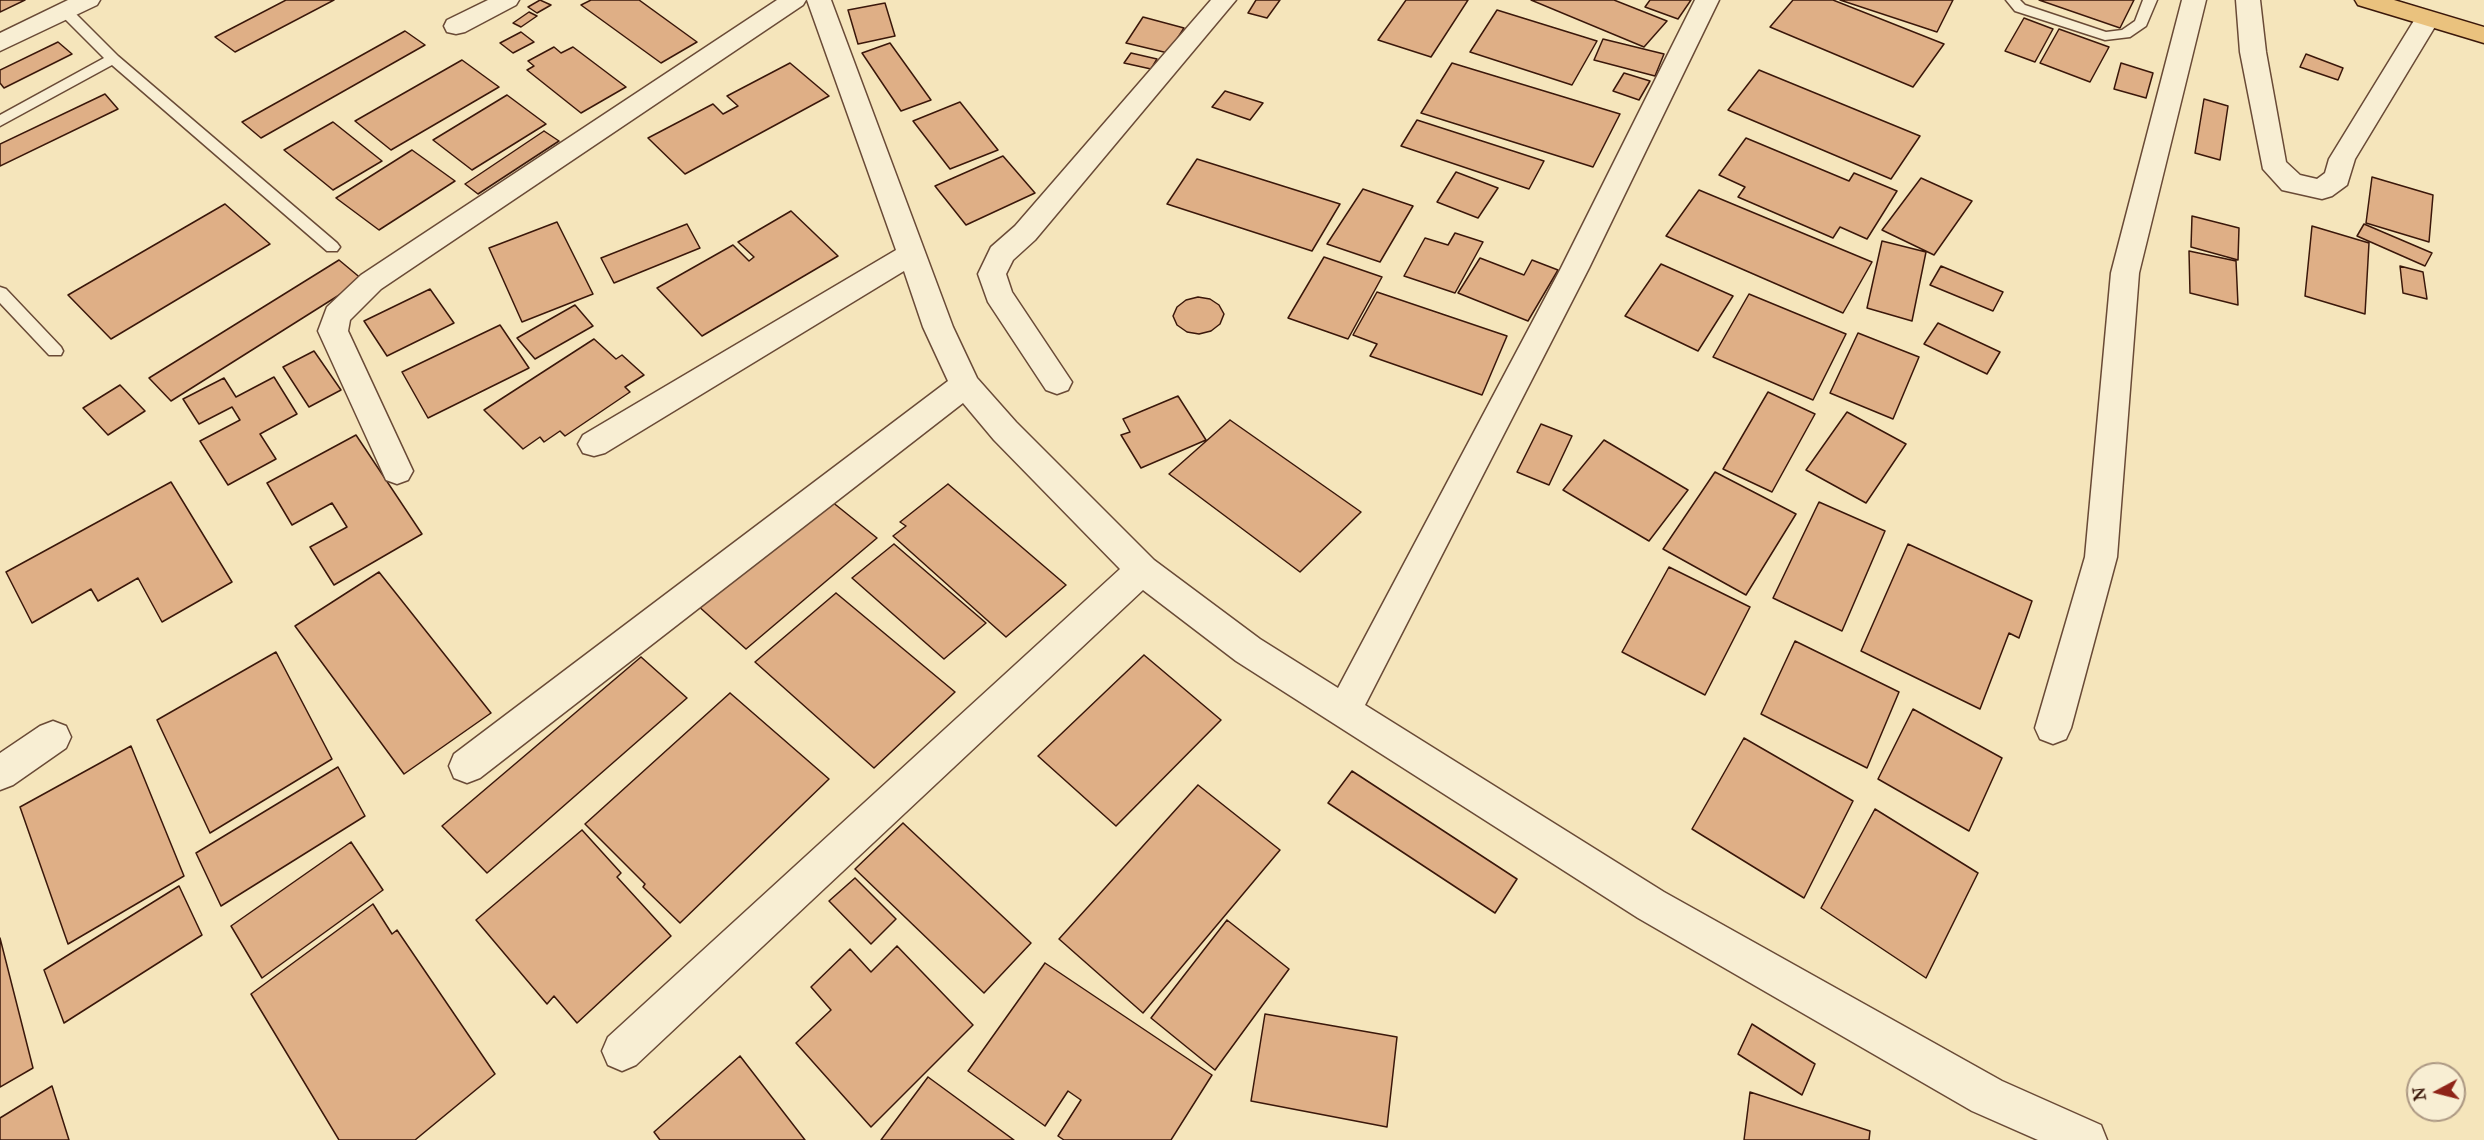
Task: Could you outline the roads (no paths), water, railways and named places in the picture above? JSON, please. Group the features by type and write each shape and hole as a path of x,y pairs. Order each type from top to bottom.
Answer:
{"main road":[{"path":"2367,0 2427,20 2484,35"}],"street":[{"path":"0,43 88,0"},
{"path":"456,26 507,0"},
{"path":"397,471 333,331 338,315 370,282 794,0"},
{"path":"819,0 938,327 965,385 1005,431 1142,570 1248,650 1651,905 1988,1096 2086,1140"},
{"path":"1057,382 998,294 992,274 1001,254 1025,233 1224,0"},
{"path":"1343,712 1575,268 1707,0"},
{"path":"2053,728 2101,557 2125,273 2194,0"},
{"path":"2248,0 2253,52 2273,162 2276,169 2292,183 2322,189 2337,178 2342,159 2427,20"},
{"path":"594,444 912,253"},
{"path":"467,766 965,385"},
{"path":"622,1051 1142,570"},
{"path":"0,773 53,737"}],"lane":[{"path":"2013,0 2020,8 2105,36 2125,34 2141,23 2150,0"},
{"path":"65,11 113,59 332,247"},
{"path":"0,121 113,59"},
{"path":"0,293 55,351"}]}
